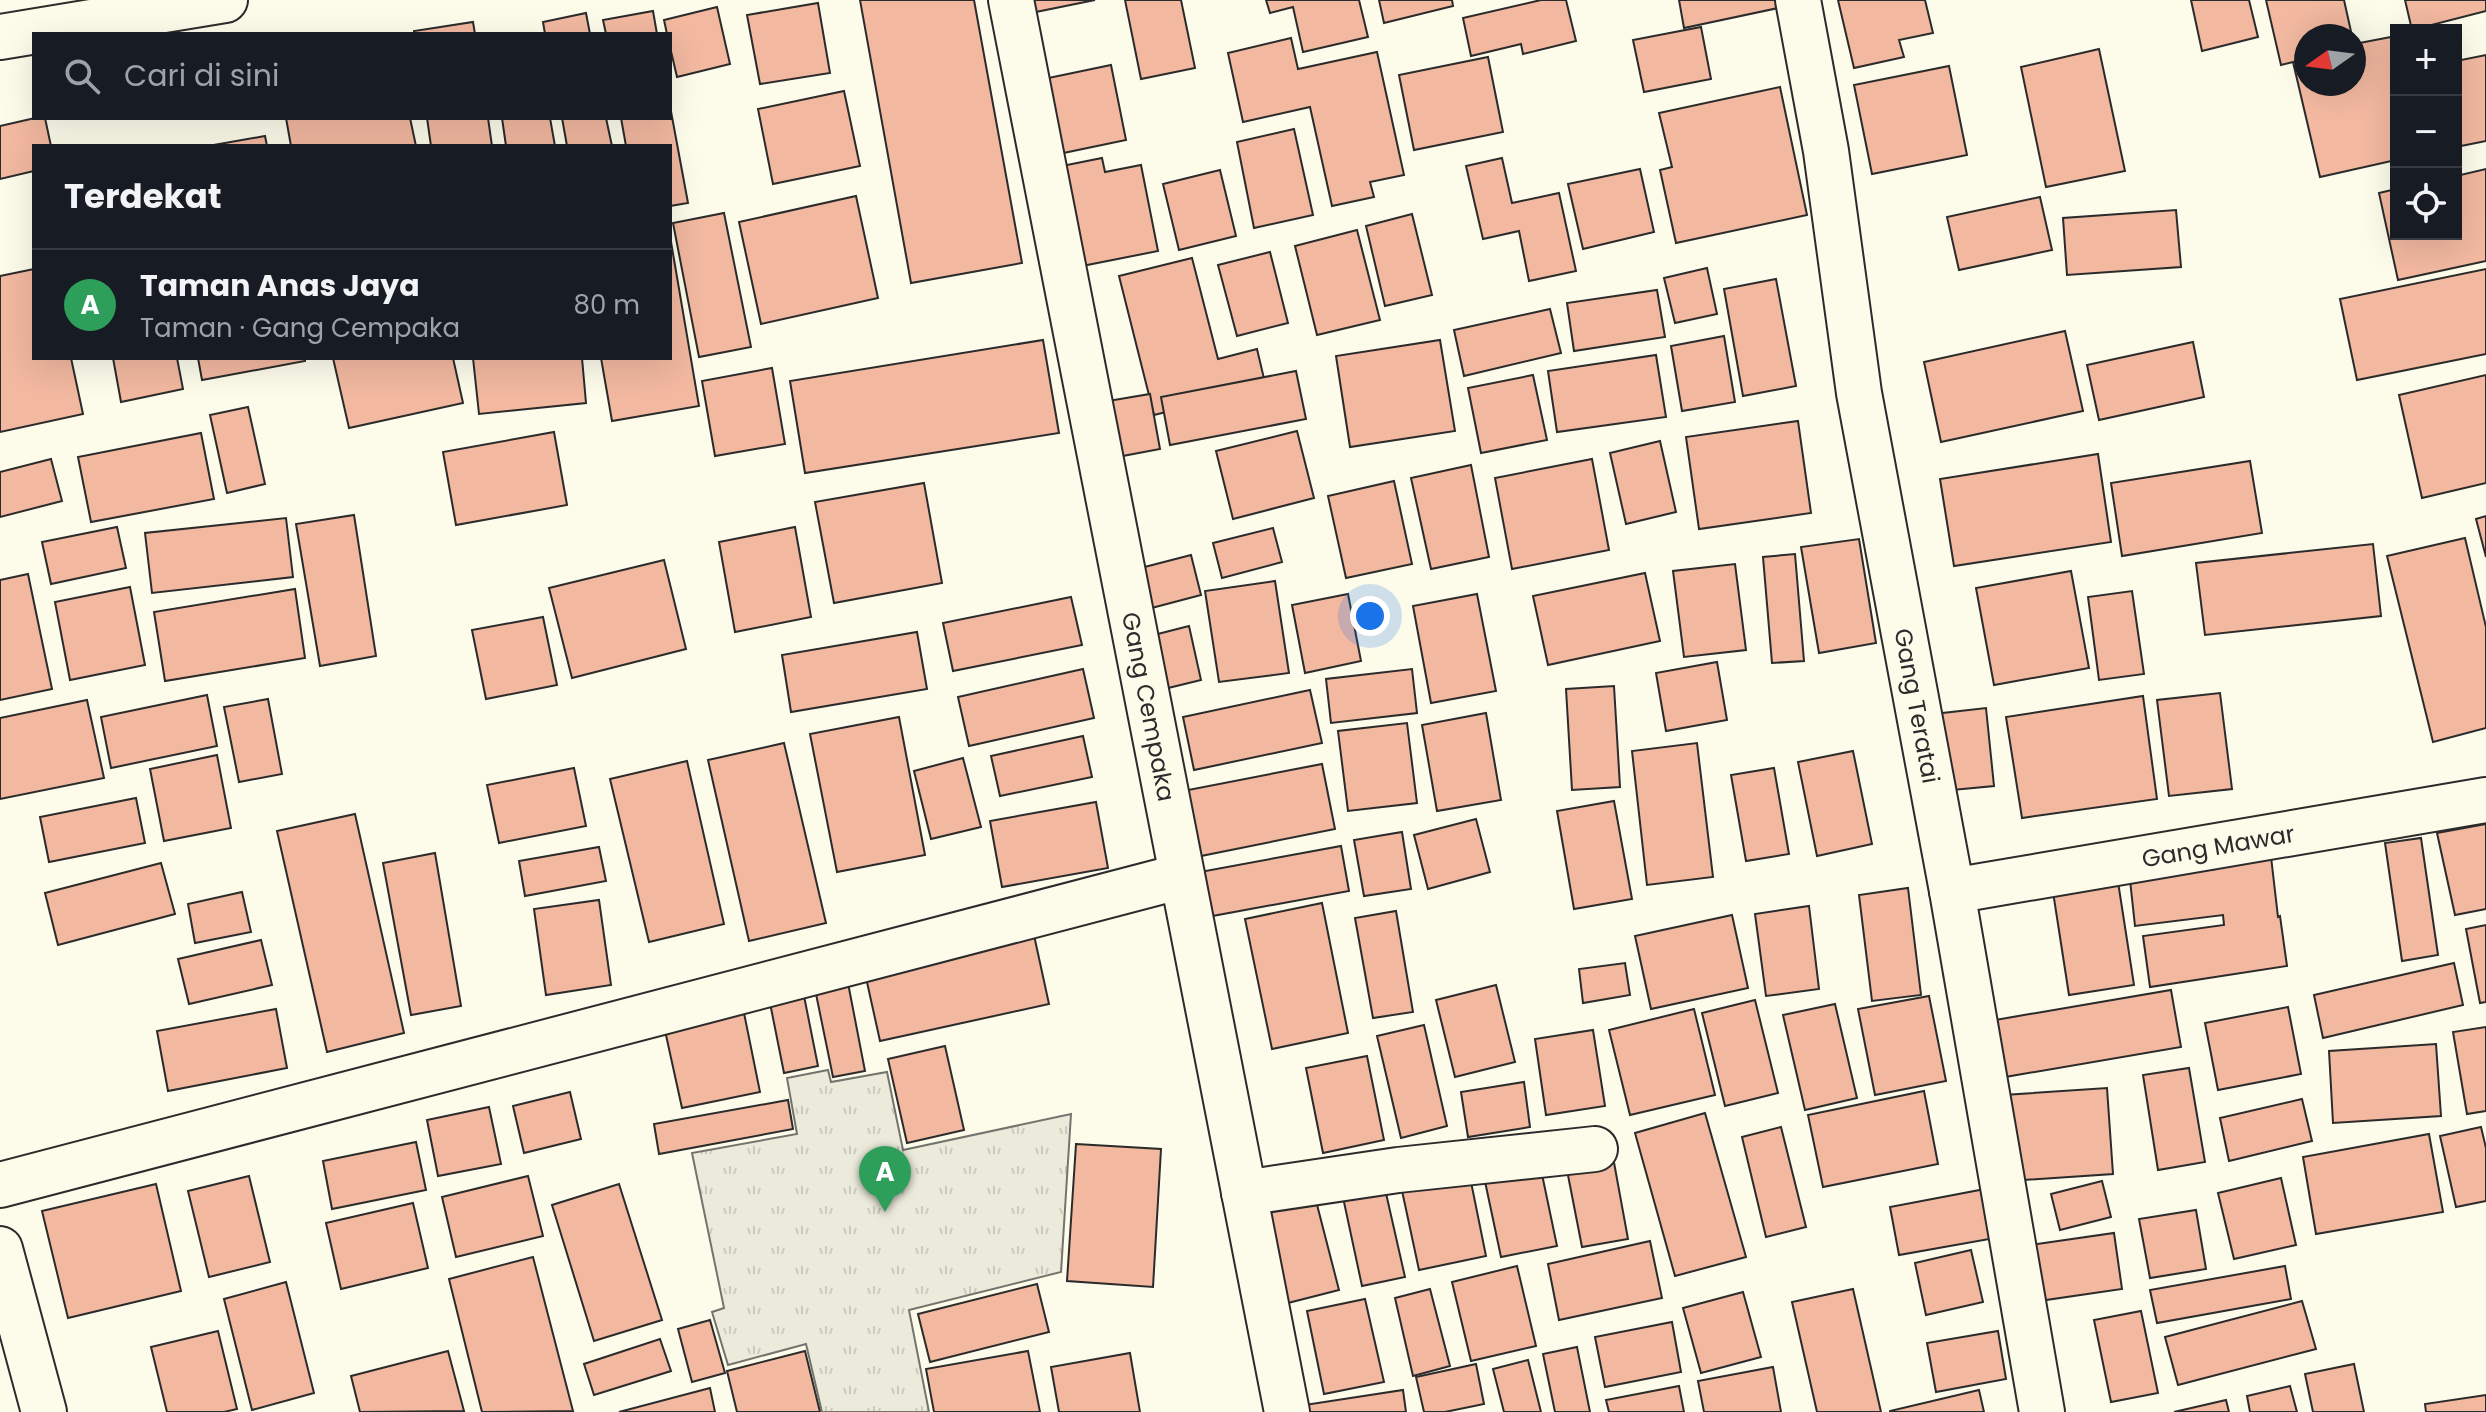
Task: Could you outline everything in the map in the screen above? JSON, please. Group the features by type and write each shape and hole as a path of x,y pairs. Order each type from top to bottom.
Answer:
{"street":[{"path":"0,37 156,5 225,0"},
{"name":"Gang Cempaka","path":"1011,0 1287,1412"},
{"name":"Gang Teratai","path":"1798,0 1826,151 1859,393 1952,891 2042,1412"},
{"name":"Gang Mawar","path":"1952,891 2486,800"},
{"path":"0,1185 1182,876"},
{"path":"1244,1193 1398,1170 1595,1149"},
{"path":"0,1249 44,1412"}],"green space":[{"path":"828,1070 831,1082 887,1072 903,1150 1071,1114 1061,1272 909,1310 929,1412 822,1412 806,1344 728,1365 712,1312 724,1308 692,1153 797,1134 787,1078"}],"building":[{"path":"860,0 974,0 1022,263 911,283"},
{"path":"1018,0 1095,0 1021,15"},
{"path":"1125,0 1181,0 1195,68 1141,79"},
{"path":"1266,0 1359,0 1368,37 1303,52 1293,7 1270,13"},
{"path":"1379,0 1452,0 1453,6 1384,23"},
{"path":"1541,0 1566,0 1576,41 1523,54 1521,44 1471,56 1463,18"},
{"path":"1679,0 1782,0 1783,7 1684,28"},
{"path":"1838,0 1925,0 1933,33 1899,40 1904,57 1854,68"},
{"path":"2191,0 2249,0 2258,37 2202,51"},
{"path":"2266,0 2344,0 2349,24 2294,24 2294,66 2293,62 2281,65"},
{"path":"2405,0 2486,0 2486,11 2435,24 2411,24"},
{"path":"818,3 830,73 760,84 747,15"},
{"path":"717,7 730,64 677,77 672,56 672,32 667,32 664,20"},
{"path":"653,11 657,32 606,32 603,20"},
{"path":"586,13 590,32 545,32 543,22"},
{"path":"473,22 475,32 414,32"},
{"path":"1701,27 1711,79 1644,92 1633,40"},
{"path":"2390,37 2390,161 2320,177 2301,96 2366,96 2366,42"},
{"path":"1291,38 1298,69 1377,52 1404,175 1370,182 1374,197 1332,206 1310,107 1243,122 1228,53"},
{"path":"2099,49 2125,171 2046,187 2021,67"},
{"path":"2486,55 2486,141 2462,146 2462,96 2462,60"},
{"path":"1488,57 1503,132 1414,150 1399,75"},
{"path":"1111,65 1126,140 1049,156 1034,81"},
{"path":"1949,66 1967,155 1872,174 1854,85"},
{"path":"1780,87 1807,215 1676,243 1660,170 1672,167 1659,113"},
{"path":"844,91 860,166 773,184 758,109"},
{"path":"672,117 688,203 672,206 672,144 626,144 621,120 672,120"},
{"path":"32,119 45,120 51,144 32,144 32,171 0,179 0,126"},
{"path":"286,120 410,120 416,144 291,144"},
{"path":"427,120 488,120 492,144 431,144"},
{"path":"502,120 550,120 555,144 506,144"},
{"path":"562,120 606,120 612,144 567,144"},
{"path":"1294,129 1313,215 1254,228 1237,142"},
{"path":"265,136 267,144 219,144"},
{"path":"1102,158 1105,172 1141,165 1158,251 1077,267 1057,167"},
{"path":"1502,158 1512,203 1559,193 1576,271 1529,281 1519,231 1483,239 1466,166"},
{"path":"1640,169 1654,232 1583,249 1568,184"},
{"path":"2486,169 2486,261 2398,280 2379,193 2390,190 2390,240 2462,240 2462,175"},
{"path":"1220,170 1236,236 1179,250 1163,184"},
{"path":"856,196 878,298 761,324 739,222"},
{"path":"2040,197 2052,250 1959,270 1947,217"},
{"path":"2176,210 2181,267 2067,275 2063,218"},
{"path":"724,213 751,347 699,357 673,223"},
{"path":"1412,214 1432,295 1385,306 1366,226"},
{"path":"1357,230 1380,320 1317,335 1295,246"},
{"path":"672,248 699,406 612,421 601,360 672,360"},
{"path":"1270,252 1288,323 1237,336 1218,265"},
{"path":"1192,258 1218,359 1257,349 1266,387 1154,415 1119,276"},
{"path":"1707,268 1717,314 1675,323 1664,278"},
{"path":"32,269 32,360 71,360 83,414 0,432 0,276"},
{"path":"2486,269 2486,354 2357,380 2340,299"},
{"path":"1776,279 1796,386 1743,396 1724,289"},
{"path":"1657,290 1665,337 1574,351 1567,303"},
{"path":"1550,309 1561,353 1464,376 1454,330"},
{"path":"2065,331 2083,411 1941,442 1924,362"},
{"path":"1724,336 1735,402 1682,411 1671,346"},
{"path":"1043,340 1059,433 805,473 790,381"},
{"path":"1440,340 1455,431 1350,447 1336,356"},
{"path":"2193,342 2204,397 2099,420 2087,365"},
{"path":"1656,355 1666,417 1557,432 1548,371"},
{"path":"113,360 177,360 183,389 121,402"},
{"path":"198,360 305,360 305,361 202,380"},
{"path":"333,360 453,360 463,403 349,428"},
{"path":"473,360 582,360 586,403 479,414"},
{"path":"772,368 785,444 715,456 702,381"},
{"path":"1296,371 1306,419 1170,445 1161,397"},
{"path":"1533,375 1547,440 1481,453 1468,388"},
{"path":"2486,375 2486,483 2422,498 2399,395"},
{"path":"1150,394 1160,449 1112,458 1102,402"},
{"path":"248,407 265,484 227,493 210,415"},
{"path":"1798,421 1811,513 1699,529 1686,437"},
{"path":"1297,431 1314,498 1233,519 1216,451"},
{"path":"554,432 567,505 456,525 443,452"},
{"path":"201,433 214,499 91,522 78,457"},
{"path":"1660,441 1676,512 1626,524 1610,453"},
{"path":"2098,454 2111,542 1954,566 1940,479"},
{"path":"51,459 62,501 0,517 0,472"},
{"path":"1592,459 1609,550 1512,569 1495,478"},
{"path":"2250,461 2262,533 2122,556 2111,483"},
{"path":"1471,465 1489,557 1431,569 1411,478"},
{"path":"1394,481 1412,564 1346,578 1328,496"},
{"path":"924,483 942,583 834,603 815,502"},
{"path":"354,515 376,656 320,666 296,524"},
{"path":"2486,516 2486,557 2476,519"},
{"path":"286,518 293,577 152,593 145,533"},
{"path":"117,527 126,568 51,584 42,542"},
{"path":"795,527 811,617 735,632 719,542"},
{"path":"1273,528 1282,562 1222,578 1213,543"},
{"path":"2465,538 2486,627 2486,728 2433,742 2387,556"},
{"path":"1859,539 1876,643 1819,653 1801,547"},
{"path":"2373,544 2381,616 2205,635 2196,563"},
{"path":"1795,554 1804,661 1772,663 1763,557"},
{"path":"1191,555 1201,595 1144,610 1133,570"},
{"path":"664,560 686,649 572,678 549,588"},
{"path":"1735,564 1746,650 1684,657 1673,571"},
{"path":"2071,571 2089,668 1994,685 1976,588"},
{"path":"1645,573 1660,641 1548,665 1533,596"},
{"path":"28,574 52,689 0,700 0,580"},
{"path":"1275,581 1289,673 1219,682 1205,591"},
{"path":"130,587 145,665 70,680 55,602"},
{"path":"295,589 305,658 165,681 154,612"},
{"path":"2132,591 2144,674 2099,680 2088,597"},
{"path":"1348,594 1361,661 1305,673 1292,605"},
{"path":"1477,594 1496,691 1431,703 1413,606"},
{"path":"1071,597 1082,645 953,671 943,623"},
{"path":"543,617 557,685 486,699 472,630"},
{"path":"1189,626 1201,680 1160,690 1146,637"},
{"path":"917,632 927,689 791,712 782,655"},
{"path":"1717,662 1727,720 1666,731 1656,673"},
{"path":"1083,669 1094,718 969,746 958,697"},
{"path":"1412,669 1417,713 1331,723 1326,679"},
{"path":"1614,686 1620,787 1572,790 1566,689"},
{"path":"1310,690 1322,743 1194,770 1183,717"},
{"path":"2220,693 2232,789 2169,796 2157,700"},
{"path":"207,695 217,746 111,768 101,717"},
{"path":"2143,696 2157,799 2022,818 2006,717"},
{"path":"268,699 282,774 239,782 224,707"},
{"path":"87,700 104,778 0,799 0,718"},
{"path":"1986,708 1994,786 1942,791 1934,714"},
{"path":"1486,713 1501,800 1437,811 1422,725"},
{"path":"899,717 925,855 837,872 810,734"},
{"path":"1407,723 1417,803 1348,811 1338,731"},
{"path":"1083,736 1092,777 1000,796 991,756"},
{"path":"784,743 826,923 749,941 708,760"},
{"path":"1697,743 1713,877 1647,885 1632,751"},
{"path":"1853,751 1872,844 1817,856 1798,762"},
{"path":"217,755 231,828 164,841 150,769"},
{"path":"963,758 981,827 931,839 914,771"},
{"path":"687,761 724,924 649,942 610,779"},
{"path":"1322,764 1335,829 1196,857 1183,791"},
{"path":"574,768 586,826 499,843 487,785"},
{"path":"1774,768 1789,854 1746,861 1731,775"},
{"path":"136,798 145,843 49,862 40,817"},
{"path":"1614,801 1632,899 1574,909 1557,811"},
{"path":"1096,802 1108,868 1002,887 990,821"},
{"path":"355,814 404,1033 327,1052 277,831"},
{"path":"1476,819 1490,872 1428,889 1414,835"},
{"path":"2486,824 2486,909 2455,915 2437,833"},
{"path":"1402,832 1411,889 1364,896 1354,840"},
{"path":"2421,838 2438,955 2402,961 2385,843"},
{"path":"1341,846 1349,891 1207,917 1200,872"},
{"path":"599,847 606,881 525,896 519,861"},
{"path":"2270,848 2287,966 2150,987 2143,936 2224,925 2223,915 2135,926 2130,880 2217,869 2216,854"},
{"path":"435,853 461,1006 411,1015 383,863"},
{"path":"161,863 175,914 58,945 45,893"},
{"path":"2116,869 2134,985 2069,995 2051,879"},
{"path":"1908,888 1921,995 1872,1001 1859,895"},
{"path":"242,892 251,932 195,943 188,904"},
{"path":"599,900 611,985 546,995 534,909"},
{"path":"1322,903 1348,1033 1272,1049 1245,919"},
{"path":"1809,906 1819,989 1766,996 1755,914"},
{"path":"1396,911 1413,1012 1373,1018 1355,918"},
{"path":"1732,915 1748,988 1651,1009 1635,936"},
{"path":"2486,925 2486,1002 2480,1003 2466,929"},
{"path":"1032,926 1049,1004 880,1041 863,964"},
{"path":"261,940 272,985 189,1004 178,959"},
{"path":"1625,963 1630,995 1583,1003 1579,969"},
{"path":"2454,963 2463,1005 2323,1038 2314,995"},
{"path":"848,983 865,1071 833,1077 815,989"},
{"path":"1496,985 1515,1062 1455,1077 1436,1000"},
{"path":"802,986 818,1066 784,1073 768,993"},
{"path":"2171,990 2181,1047 2005,1077 1995,1020"},
{"path":"1929,996 1946,1081 1875,1095 1858,1009"},
{"path":"1755,1000 1778,1093 1725,1106 1702,1013"},
{"path":"1835,1004 1857,1098 1805,1110 1783,1015"},
{"path":"2288,1007 2301,1074 2218,1090 2205,1023"},
{"path":"743,1008 760,1092 682,1108 664,1026"},
{"path":"276,1009 287,1068 168,1091 157,1031"},
{"path":"1694,1009 1715,1095 1630,1115 1609,1030"},
{"path":"1424,1025 1447,1126 1401,1138 1377,1036"},
{"path":"2486,1027 2486,1111 2467,1114 2453,1032"},
{"path":"1593,1030 1605,1106 1546,1115 1535,1039"},
{"path":"2436,1044 2441,1116 2333,1123 2329,1051"},
{"path":"945,1046 964,1130 907,1143 888,1059"},
{"path":"1367,1056 1384,1140 1323,1153 1306,1068"},
{"path":"2189,1068 2205,1162 2158,1170 2143,1075"},
{"path":"1524,1082 1530,1127 1468,1137 1461,1092"},
{"path":"2107,1088 2113,1174 2010,1181 2004,1095"},
{"path":"1924,1091 1938,1164 1823,1187 1808,1115"},
{"path":"570,1092 581,1139 524,1153 513,1106"},
{"path":"2302,1099 2312,1141 2229,1161 2220,1118"},
{"path":"788,1100 793,1129 659,1154 654,1124"},
{"path":"489,1107 501,1164 438,1176 427,1120"},
{"path":"1705,1113 1746,1257 1675,1276 1635,1133"},
{"path":"1781,1127 1806,1227 1766,1237 1742,1137"},
{"path":"2481,1127 2486,1148 2486,1201 2456,1207 2440,1136"},
{"path":"2429,1134 2443,1212 2316,1234 2303,1157"},
{"path":"416,1142 426,1190 332,1209 323,1161"},
{"path":"1076,1144 1161,1149 1153,1287 1067,1281"},
{"path":"1613,1157 1628,1239 1582,1247 1566,1165"},
{"path":"1539,1160 1557,1246 1501,1257 1483,1172"},
{"path":"1469,1172 1486,1256 1419,1270 1401,1186"},
{"path":"249,1176 270,1262 209,1277 188,1191"},
{"path":"528,1176 543,1236 456,1257 442,1197"},
{"path":"2281,1178 2296,1245 2234,1259 2218,1193"},
{"path":"1383,1180 1405,1277 1362,1286 1341,1188"},
{"path":"2102,1181 2111,1217 2060,1230 2051,1194"},
{"path":"156,1184 181,1291 68,1318 42,1211"},
{"path":"619,1184 662,1320 594,1341 552,1205"},
{"path":"1985,1189 1995,1238 1899,1255 1890,1207"},
{"path":"1314,1193 1339,1290 1284,1304 1259,1207"},
{"path":"413,1203 428,1268 341,1289 326,1223"},
{"path":"2196,1210 2206,1269 2150,1278 2139,1219"},
{"path":"2114,1233 2122,1289 2039,1301 2030,1245"},
{"path":"1650,1241 1662,1298 1559,1320 1548,1264"},
{"path":"1971,1250 1983,1302 1926,1315 1915,1263"},
{"path":"533,1257 573,1411 482,1412 449,1279"},
{"path":"1517,1266 1536,1346 1471,1361 1452,1282"},
{"path":"2285,1266 2291,1299 2157,1323 2150,1290"},
{"path":"286,1282 314,1393 252,1410 224,1299"},
{"path":"1037,1284 1049,1332 930,1362 918,1314"},
{"path":"1430,1289 1450,1366 1413,1376 1395,1298"},
{"path":"1853,1289 1881,1412 1817,1412 1792,1302"},
{"path":"1743,1292 1761,1357 1701,1373 1683,1308"},
{"path":"1365,1299 1384,1382 1324,1394 1307,1311"},
{"path":"2302,1301 2316,1349 2178,1385 2165,1337"},
{"path":"2141,1311 2158,1393 2111,1402 2094,1320"},
{"path":"710,1320 725,1373 692,1382 678,1329"},
{"path":"1672,1322 1681,1372 1605,1387 1595,1337"},
{"path":"218,1331 237,1409 224,1412 167,1412 151,1347"},
{"path":"1998,1331 2006,1379 1936,1392 1927,1343"},
{"path":"660,1339 671,1371 594,1395 584,1364"},
{"path":"1577,1347 1590,1412 1555,1412 1543,1354"},
{"path":"448,1351 464,1411 360,1412 351,1376"},
{"path":"805,1351 820,1412 737,1412 727,1371"},
{"path":"1028,1351 1040,1412 934,1412 926,1369"},
{"path":"1130,1353 1140,1412 1059,1412 1051,1367"},
{"path":"1528,1360 1541,1412 1504,1412 1493,1369"},
{"path":"1476,1364 1484,1404 1445,1412 1424,1412 1416,1377"},
{"path":"2354,1364 2364,1412 2313,1412 2305,1374"},
{"path":"1773,1367 1781,1412 1704,1412 1698,1381"},
{"path":"1679,1386 1684,1412 1609,1412 1606,1400"},
{"path":"2290,1386 2297,1412 2250,1412 2247,1396"},
{"path":"710,1388 715,1412 619,1412"},
{"path":"1403,1390 1406,1412 1299,1412 1298,1406"},
{"path":"1979,1390 1984,1412 1890,1412 1890,1411"},
{"path":"2486,1395 2486,1412 2426,1412 2425,1404"},
{"path":"2226,1400 2229,1412 2174,1412"}],"place":[{"name":"Taman Anas Jaya","path":"885,1212"}]}
